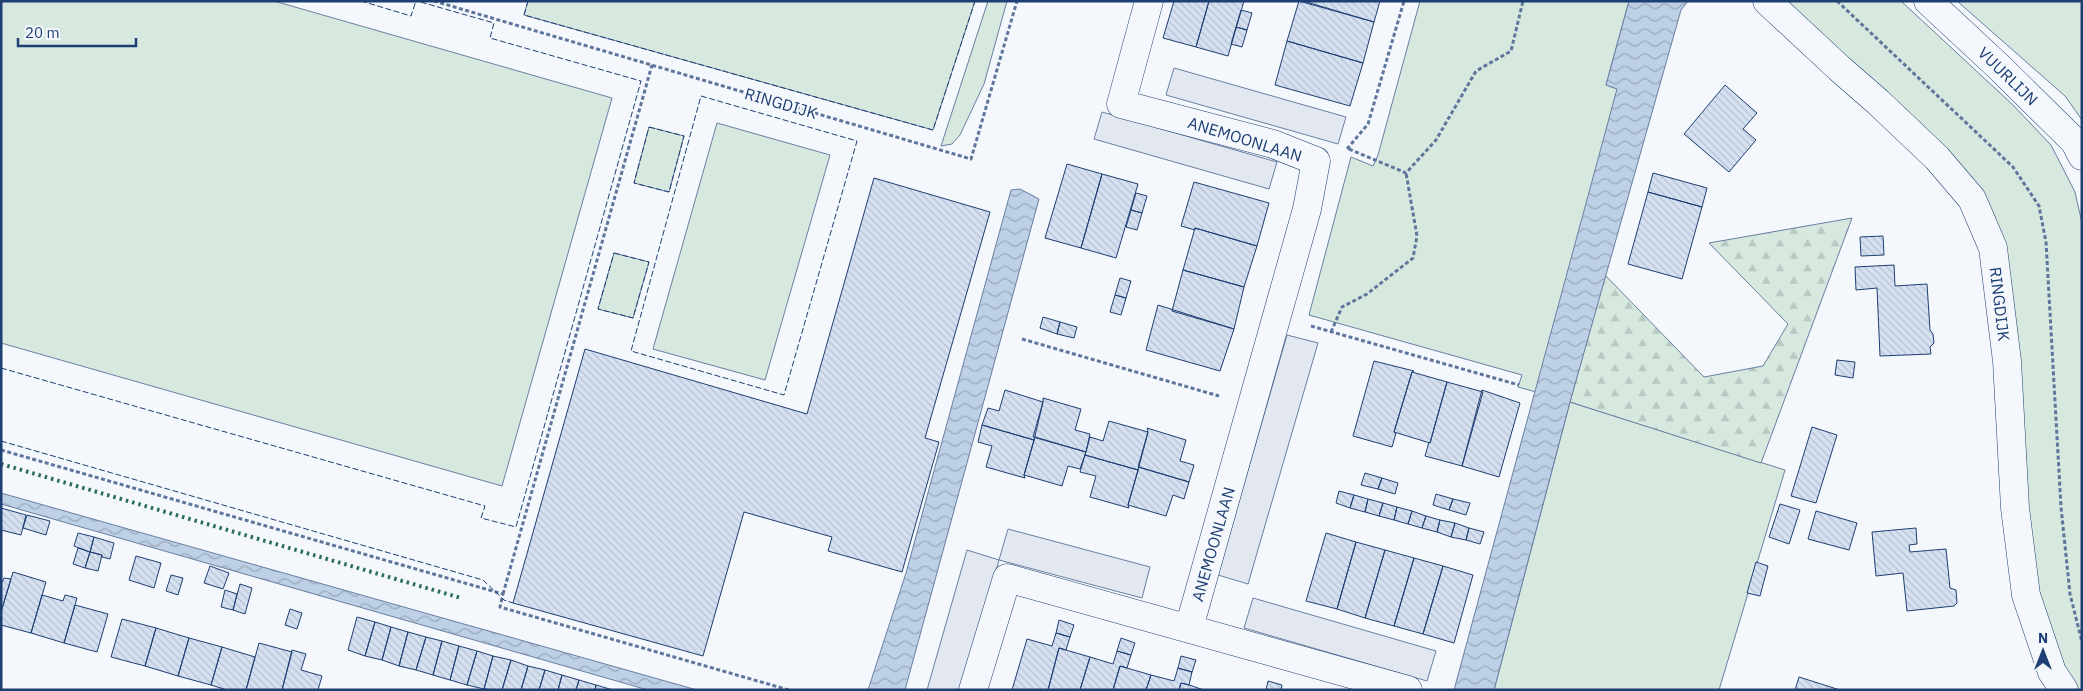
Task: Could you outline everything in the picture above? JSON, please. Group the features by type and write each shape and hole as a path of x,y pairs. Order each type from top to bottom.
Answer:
{"street":[{"name":"ANEMOONLAAN","path":"1149,1 1121,104 1273,144 1316,161 1307,209 1189,628"},
{"name":"RINGDIJK","path":"1767,1 1937,158 1972,199 1993,248 2007,361 2015,508 2026,596 2052,672 2064,690"},
{"name":"VUURLIJN","path":"1928,1 1999,67 2075,142 2082,156"},
{"path":"974,690 1007,578 1408,690"}],"path":[{"name":"RINGDIJK","path":"434,1 972,159 1017,1"},
{"path":"1316,161 1348,149 1368,124 1404,1"},
{"path":"1406,173 1436,140 1476,71 1511,51 1523,1"},
{"path":"652,64 500,607 789,690"},
{"path":"1348,149 1406,173"},
{"path":"1331,332 1342,307 1367,294 1413,258 1416,236 1406,173"},
{"path":"1276,316 1520,385"},
{"path":"1022,339 1251,406"},
{"path":"1,450 503,594"}],"green space":[{"path":"1,1 274,1 612,98 502,486 1,343"},
{"path":"528,1 975,1 933,130 524,15"},
{"path":"988,1 1007,1 984,84 960,135 952,144 941,146"},
{"path":"1420,1 1629,1 1606,85 1618,89 1536,392 1518,387 1522,375 1309,315 1351,157 1373,166 1378,155"},
{"path":"1786,1 1901,1 2013,105 2051,145 2075,192 2082,223 2082,690 2079,690 2059,660 2037,590 2028,523 2007,276 1886,93"},
{"path":"1957,1 2082,1 2082,120 2065,96"},
{"path":"717,123 830,155 765,380 653,349"},
{"path":"649,127 684,136 669,192 634,183"},
{"path":"1852,218 1761,463 1570,402 1605,275 1704,377 1763,366 1788,324 1709,243"},
{"path":"614,253 649,262 633,318 598,309"},
{"path":"1570,402 1785,470 1719,690 1494,690"}],"shaded area":[{"path":"1174,68 1346,117 1338,144 1166,95"},
{"path":"1102,112 1277,162 1269,189 1094,139"},
{"path":"1287,335 1318,343 1248,584 1218,575"},
{"path":"1008,529 1150,567 1142,598 999,560"},
{"path":"967,550 999,560 962,690 927,690"},
{"path":"1253,598 1436,651 1427,681 1244,628"}],"water":[{"path":"1629,1 1688,1 1681,10 1570,402 1494,690 1454,690 1617,89 1606,85"},
{"path":"1020,189 1039,199 905,690 868,690 906,573 1011,190"},
{"path":"1,493 697,690 648,690 1,504"}],"building":[{"path":"1174,1 1209,1 1196,47 1163,38"},
{"path":"1209,1 1244,1 1228,56 1196,47"},
{"path":"1299,1 1374,22 1363,63 1287,41"},
{"path":"1303,1 1380,1 1374,22"},
{"path":"1241,10 1252,13 1247,30 1236,27"},
{"path":"1236,27 1247,30 1242,47 1231,44"},
{"path":"1287,41 1363,63 1350,106 1275,85"},
{"path":"1725,85 1757,113 1743,129 1756,140 1729,172 1684,134"},
{"path":"1067,164 1102,174 1081,248 1045,238"},
{"path":"1653,173 1707,188 1702,207 1648,192"},
{"path":"1102,174 1138,184 1116,258 1081,248"},
{"path":"874,178 990,212 925,438 939,442 902,572 828,551 832,537 744,512 703,656 513,603 585,349 807,414"},
{"path":"1194,182 1269,203 1257,246 1195,228 1195,230 1181,226"},
{"path":"1648,192 1702,207 1682,279 1628,264"},
{"path":"1136,193 1147,196 1142,213 1131,210"},
{"path":"1131,210 1142,213 1137,230 1126,227"},
{"path":"1195,228 1257,246 1244,287 1183,270"},
{"path":"1883,236 1884,255 1861,256 1860,237"},
{"path":"1894,265 1895,286 1927,284 1930,330 1933,334 1934,343 1930,347 1931,354 1880,356 1877,288 1856,290 1855,267"},
{"path":"1183,270 1244,287 1234,329 1172,311"},
{"path":"1120,278 1131,281 1126,298 1115,295"},
{"path":"1115,295 1126,298 1121,315 1110,312"},
{"path":"1158,305 1234,329 1220,371 1146,350"},
{"path":"1043,317 1060,322 1057,334 1040,328"},
{"path":"1060,322 1077,327 1074,338 1057,334"},
{"path":"1837,360 1855,362 1853,378 1835,375"},
{"path":"1374,361 1414,371 1412,372 1394,432 1396,433 1392,447 1353,436"},
{"path":"1412,372 1447,382 1430,443 1394,432"},
{"path":"1447,382 1483,392 1462,466 1425,456"},
{"path":"1005,390 1043,402 1034,440 982,425 988,408 999,411"},
{"path":"1482,390 1520,403 1499,477 1462,466"},
{"path":"1043,398 1081,409 1075,430 1090,434 1086,452 1033,437"},
{"path":"1109,421 1148,432 1138,470 1085,455 1090,437 1103,441"},
{"path":"982,425 1034,440 1024,475 1025,478 986,467 992,446 978,442"},
{"path":"1812,427 1837,435 1816,503 1791,496"},
{"path":"1147,428 1186,440 1180,461 1194,465 1189,482 1138,467 1148,432"},
{"path":"1035,437 1086,452 1080,469 1068,466 1062,486 1024,475"},
{"path":"1085,455 1138,470 1128,505 1129,508 1090,497 1096,476 1080,472"},
{"path":"1139,467 1189,482 1184,499 1173,495 1166,516 1128,505"},
{"path":"1365,473 1382,478 1378,489 1361,485"},
{"path":"1382,478 1398,483 1395,494 1378,489"},
{"path":"1339,491 1354,495 1350,508 1336,503"},
{"path":"1436,494 1453,499 1449,510 1433,505"},
{"path":"1354,495 1368,499 1365,512 1350,508"},
{"path":"1368,499 1383,503 1379,516 1365,512"},
{"path":"1453,499 1470,503 1466,515 1449,510"},
{"path":"1383,503 1397,507 1394,520 1379,516"},
{"path":"1780,504 1800,510 1789,544 1769,537"},
{"path":"1397,507 1412,511 1408,524 1394,520"},
{"path":"1,508 26,515 21,535 1,530"},
{"path":"1412,511 1426,516 1422,528 1408,524"},
{"path":"1816,511 1857,523 1849,550 1808,539"},
{"path":"27,515 50,521 46,535 23,528"},
{"path":"1426,516 1440,520 1437,532 1422,528"},
{"path":"1440,520 1455,523 1451,537 1437,532"},
{"path":"1455,523 1469,528 1466,540 1451,537"},
{"path":"1469,528 1484,532 1480,544 1466,540"},
{"path":"1916,528 1917,544 1909,545 1910,552 1946,549 1950,588 1956,590 1957,603 1954,606 1907,611 1903,573 1876,576 1872,532"},
{"path":"78,533 94,537 90,552 74,546"},
{"path":"1326,533 1356,542 1337,609 1306,601"},
{"path":"94,537 114,543 110,559 90,552"},
{"path":"1356,542 1385,550 1365,618 1337,609"},
{"path":"78,548 90,552 85,568 73,564"},
{"path":"1385,550 1414,558 1394,626 1365,618"},
{"path":"90,552 102,555 98,571 85,568"},
{"path":"136,556 161,563 154,588 129,580"},
{"path":"1414,558 1443,566 1423,634 1394,626"},
{"path":"1756,562 1768,566 1760,596 1747,593"},
{"path":"210,566 229,573 223,589 204,583"},
{"path":"1443,566 1473,575 1454,643 1423,634"},
{"path":"13,572 46,582 31,633 1,625 1,612"},
{"path":"171,575 183,578 178,595 166,591"},
{"path":"4,578 11,579 1,612 1,584"},
{"path":"240,584 252,588 245,614 233,610"},
{"path":"225,590 237,594 233,610 221,607"},
{"path":"42,595 63,601 65,595 77,598 64,643 31,633"},
{"path":"75,605 108,614 97,652 64,643"},
{"path":"290,609 302,613 297,629 285,625"},
{"path":"357,617 375,622 365,656 348,650"},
{"path":"122,619 156,628 145,666 111,657"},
{"path":"1059,620 1074,625 1070,637 1056,633"},
{"path":"375,622 391,627 382,660 365,656"},
{"path":"391,627 408,632 399,666 382,660"},
{"path":"156,628 189,638 178,676 145,666"},
{"path":"408,632 426,637 416,670 399,666"},
{"path":"1056,633 1070,637 1066,650 1059,648 1048,690 1012,690 1027,639 1052,646"},
{"path":"426,637 442,641 433,675 416,670"},
{"path":"189,638 222,647 211,685 178,676"},
{"path":"1121,638 1135,643 1131,655 1117,651"},
{"path":"442,641 459,646 450,680 433,675"},
{"path":"259,643 292,652 282,690 246,690"},
{"path":"459,646 477,651 467,685 450,680"},
{"path":"222,647 255,657 246,690 227,690 211,685"},
{"path":"1059,648 1090,657 1080,690 1048,690"},
{"path":"292,650 306,654 301,670 322,676 318,690 282,690"},
{"path":"477,651 493,656 484,689 467,685"},
{"path":"1117,651 1131,655 1127,668 1120,666 1113,690 1080,690 1090,657 1113,664"},
{"path":"493,656 511,660 502,690 484,689"},
{"path":"1181,656 1196,660 1192,672 1178,668"},
{"path":"511,660 528,666 521,690 502,690"},
{"path":"528,666 545,670 539,690 521,690"},
{"path":"1120,666 1151,675 1146,690 1113,690"},
{"path":"1178,668 1192,672 1189,685 1181,683 1179,690 1146,690 1151,675 1174,681"},
{"path":"545,670 562,675 558,690 539,690"},
{"path":"562,675 579,680 576,690 558,690"},
{"path":"1799,677 1840,690 1795,690"},
{"path":"579,680 596,685 595,690 576,690"},
{"path":"1268,681 1282,685 1281,690 1266,690"},
{"path":"1181,683 1189,685 1204,690 1179,690"},
{"path":"596,685 613,690 595,690"}],"hedge":[{"path":"1,464 461,598"}],"fence":[{"path":"361,1 411,16 416,1"},
{"path":"1,368 485,506 481,518 516,527 641,81 490,38 494,23 417,1"},
{"path":"528,1 524,15 933,130 975,1"},
{"path":"701,96 857,141 784,395 631,351 701,96"},
{"path":"649,127 684,136 669,192 634,183 649,127"},
{"path":"614,253 649,262 633,318 598,309 614,253"},
{"path":"1,441 483,580 504,600 513,603"}]}
